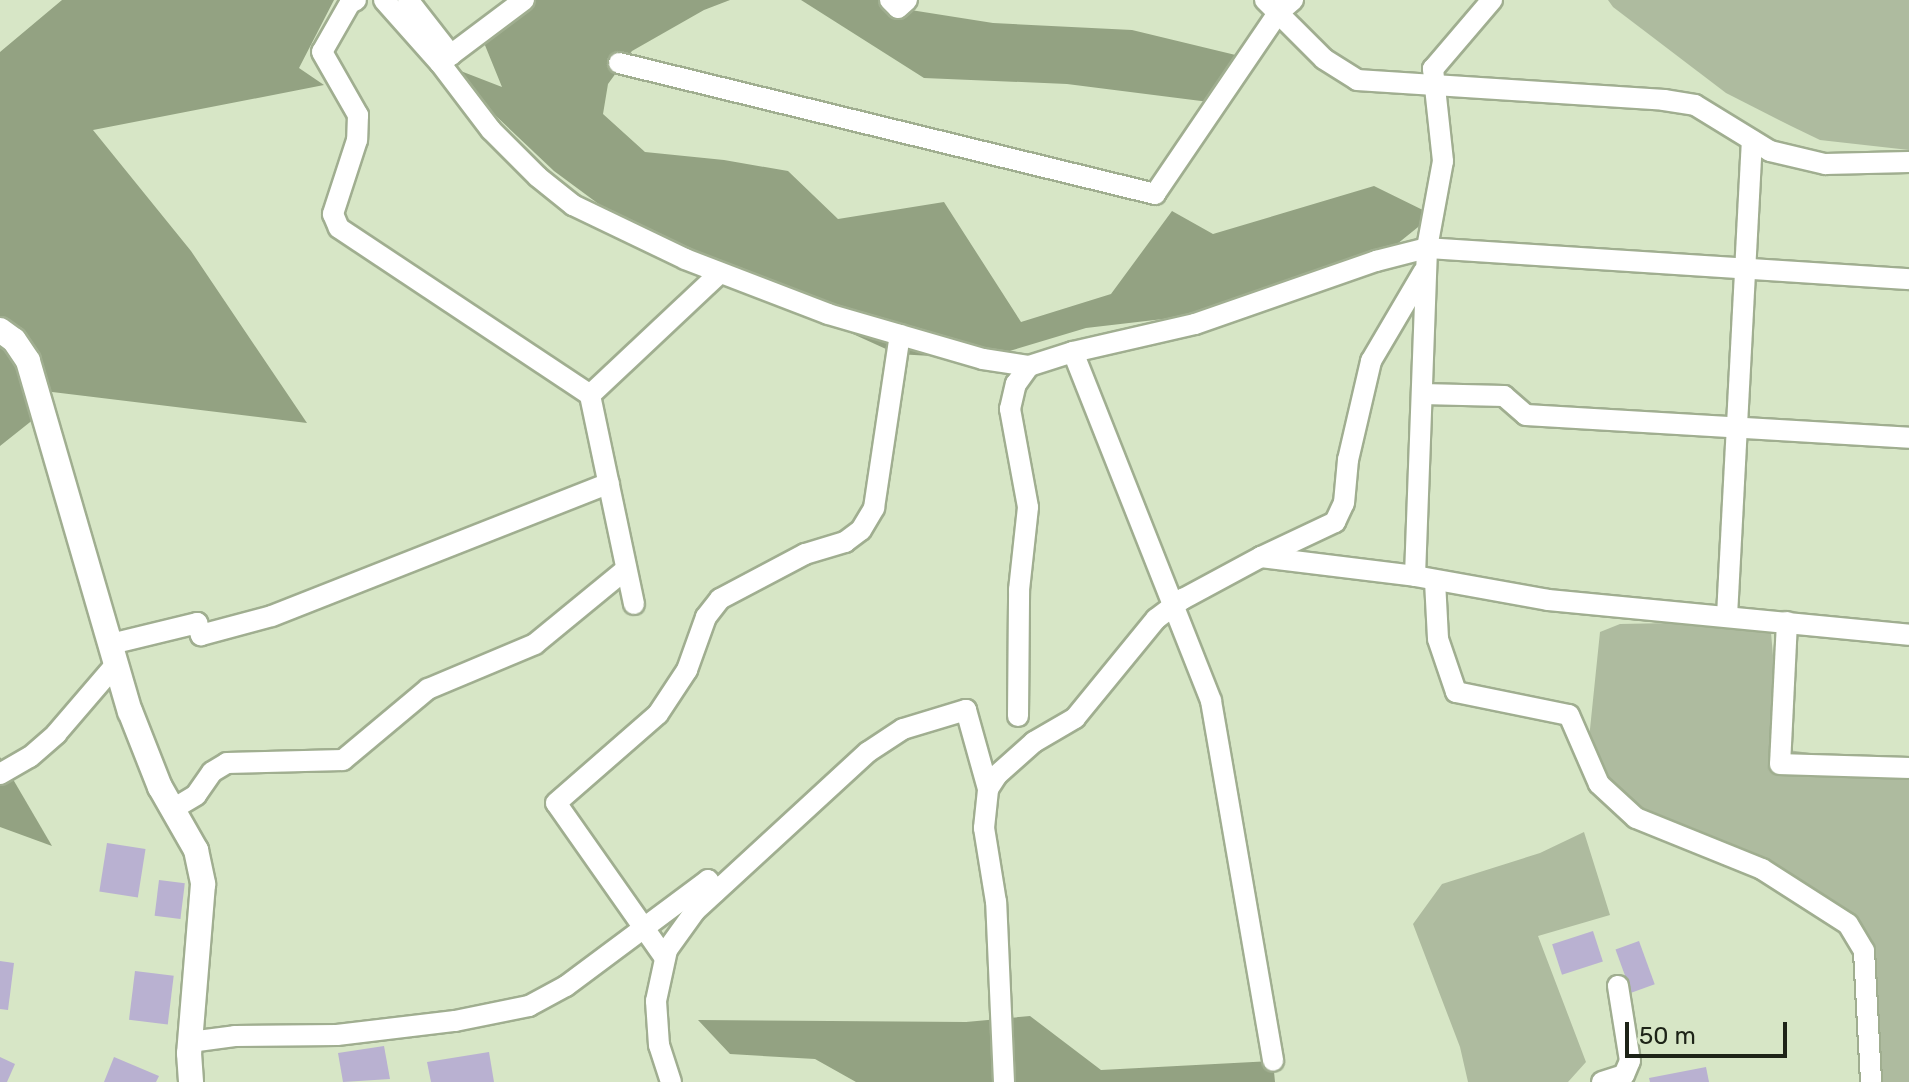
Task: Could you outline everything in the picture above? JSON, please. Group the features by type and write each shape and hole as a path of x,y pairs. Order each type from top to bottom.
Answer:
{"street":[{"path":"356,0 350,3 322,52 358,115 357,140 333,214 339,228 590,395 634,604"},
{"path":"384,0 446,59"},
{"path":"408,0 491,130 538,177 573,205 720,273 828,314 983,359 1029,366 1073,352 1195,324 1376,261 1427,257 1743,269 1909,279"},
{"path":"446,59 524,0"},
{"path":"890,0 898,8 907,0"},
{"path":"1492,0 1433,69 1443,161 1427,257 1422,394 1425,579 1438,639 1456,692 1569,715 1599,784 1636,818 1762,869 1848,924 1864,951 1871,1082"},
{"path":"619,63 1155,194 1279,4 1324,59 1357,80 1435,83 1695,105 1770,151 1825,164 1909,162"},
{"path":"1727,616 1752,141"},
{"path":"988,789 997,775 1034,742 1075,718 1156,619 1261,557 1335,522 1344,503 1348,460 1371,361 1427,257"},
{"path":"590,395 720,273"},
{"path":"0,330 14,340 28,361 147,759 196,850 203,884 190,1042 191,1082"},
{"path":"665,958 556,803 658,714 687,670 706,617 720,599 805,554 845,542 861,530 874,508 900,335"},
{"path":"1073,352 1211,701 1273,1061"},
{"path":"1018,716 1019,590 1028,507 1010,409 1016,384 1029,366"},
{"path":"1422,394 1504,396 1526,415 1909,438"},
{"path":"0,774 30,757 56,734 114,654 197,623 201,635 272,616 609,483"},
{"path":"1261,557 1425,579 1548,600 1909,635"},
{"path":"173,809 196,795 212,772 227,763 343,760 428,689 535,644 625,570"},
{"path":"1787,622 1780,764 1909,768"},
{"path":"671,1082 659,1045 656,1001 667,950 695,911 868,752 903,729 966,710 988,789 984,828 996,902 1004,1082"},
{"path":"190,1042 235,1036 337,1035 455,1021 529,1006 566,986 708,880 716,892"},
{"path":"1602,1082 1624,1075 1630,1061 1618,986"}],"green space":[{"path":"62,0 334,0 299,68 324,85 93,130 191,251 307,423 44,391 44,411 0,446 0,52"},
{"path":"527,0 730,0 704,10 632,51 608,84 603,114 645,152 724,160 788,171 838,219 944,202 1021,322 1111,294 1172,211 1213,234 1374,186 1433,215 1376,261 1232,311 1086,328 983,359 897,354 650,242 554,171 440,63 502,87 480,33"},
{"path":"801,0 890,0 898,8 993,23 1132,30 1248,58 1217,103 1067,84 924,78"},
{"path":"1608,0 1909,0 1909,150 1820,140 1791,126 1726,93 1613,7"},
{"path":"1770,621 1781,749 1909,767 1909,1082 1871,1082 1865,963 1848,924 1799,893 1636,818 1587,758 1600,632 1620,624"},
{"path":"0,757 52,846 0,827"},
{"path":"1584,832 1610,915 1538,936 1586,1062 1568,1082 1468,1082 1460,1047 1413,924 1442,884 1540,853"},
{"path":"1030,1016 1101,1070 1273,1061 1275,1082 856,1082 815,1059 730,1054 698,1020 966,1022"}],"building":[{"path":"107,843 146,849 138,897 99,891"},
{"path":"159,880 185,883 180,919 155,916"},
{"path":"1593,931 1603,961 1562,975 1552,944"},
{"path":"1639,941 1655,984 1631,993 1616,950"},
{"path":"0,961 14,963 8,1010 0,1009"},
{"path":"135,971 174,976 168,1024 129,1020"},
{"path":"384,1046 390,1079 343,1082 338,1053"},
{"path":"489,1052 494,1082 431,1082 427,1062"},
{"path":"0,1057 15,1064 7,1082 0,1082"},
{"path":"114,1057 159,1076 156,1082 104,1082"},
{"path":"1706,1067 1709,1082 1650,1082 1649,1078"}]}
